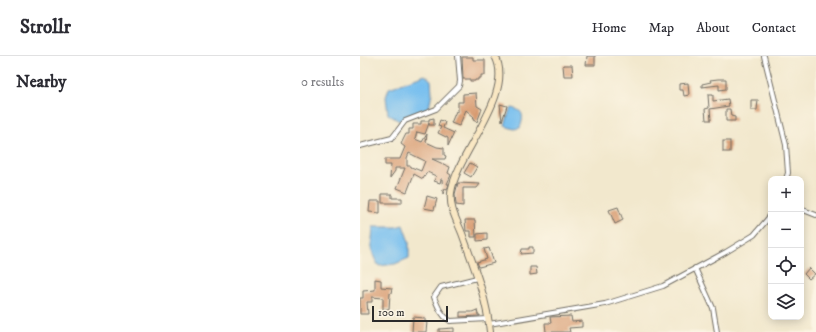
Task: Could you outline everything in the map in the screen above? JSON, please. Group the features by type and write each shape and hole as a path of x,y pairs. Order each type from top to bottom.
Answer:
{"main road":[{"path":"490,332 489,321 477,278 462,234 451,208 450,194 454,180 489,112 500,74 495,56"}],"street":[{"path":"360,146 392,138 405,121 436,109 459,86 458,56"},
{"path":"764,56 786,145 787,176"},
{"path":"804,210 816,215"},
{"path":"477,278 441,287 434,296 438,309 450,321 489,321 605,304 663,286 754,235 768,219"},
{"path":"695,268 713,308 717,332"}],"water":[{"path":"425,75 431,80 432,93 429,108 399,121 388,114 386,97 389,88"},
{"path":"512,108 521,112 522,121 520,128 514,129 505,126 509,112"},
{"path":"403,225 409,242 409,258 395,264 379,266 372,252 373,227 396,227"}],"building":[{"path":"587,56 595,56 595,65 586,65"},
{"path":"462,57 473,57 473,60 485,60 485,75 481,75 481,78 478,78 478,80 475,81 463,79"},
{"path":"563,65 572,65 573,76 564,76"},
{"path":"726,79 726,89 719,90 719,85 702,87 702,84 711,82 710,80"},
{"path":"688,83 689,95 684,96 683,90 679,90 679,84"},
{"path":"476,93 477,106 482,109 477,122 473,120 474,117 466,110 459,126 451,123 456,111 458,112 458,102 463,102 463,94"},
{"path":"708,95 713,95 713,101 728,99 729,106 710,109 711,120 706,120 705,109 709,108"},
{"path":"751,100 758,100 757,110 751,110"},
{"path":"500,104 507,106 502,121"},
{"path":"726,109 730,109 731,116 735,117 735,121 726,121"},
{"path":"434,118 434,125 429,125 429,123 425,134 417,132 415,139 422,142 427,134 426,142 437,147 444,148 444,155 446,156 445,159 432,159 450,167 448,173 451,175 447,184 449,184 447,190 445,189 443,194 442,179 440,183 434,181 436,176 427,172 423,179 414,174 407,192 397,188 405,168 395,168 395,171 390,178 391,165 385,165 385,159 400,159 405,147 401,144 406,134 409,134 409,129 413,129 413,124 421,124 421,121 429,121 429,119","holes":["409,153 425,161 421,171 411,166 407,166 407,158"]},
{"path":"440,120 445,122 443,128 454,133 448,146 448,138 438,133 441,127 438,126"},
{"path":"723,141 730,141 730,152 723,152"},
{"path":"470,163 477,167 471,177 464,173"},
{"path":"458,183 480,184 477,188 463,188 463,206 456,205 455,194"},
{"path":"382,194 392,194 392,198 402,198 402,203 382,203"},
{"path":"427,196 437,199 434,210 424,208"},
{"path":"370,201 380,201 380,213 369,212"},
{"path":"618,207 623,220 615,224 609,210"},
{"path":"465,220 475,220 476,237 471,237 471,231 466,231"},
{"path":"487,233 487,240 477,241 477,234"},
{"path":"529,247 533,247 533,253 521,254 522,249 529,249"},
{"path":"489,248 494,263 479,267 477,262 487,259 484,249"},
{"path":"530,267 536,267 537,274 530,275"},
{"path":"809,268 815,274 809,279 804,274"},
{"path":"375,279 381,280 381,287 392,288 390,293 389,309 383,309 383,298 372,297 372,302 367,302 368,314 360,314 360,298 363,298 363,291 375,290"},
{"path":"477,310 478,315 480,316 460,317 460,312 472,312"},
{"path":"571,316 572,322 582,321 582,327 569,328 570,332 546,332 545,323 551,323 550,317"},
{"path":"413,317 425,318 425,322 427,322 426,332 412,332"},
{"path":"454,328 454,332 439,332 439,329"}]}
